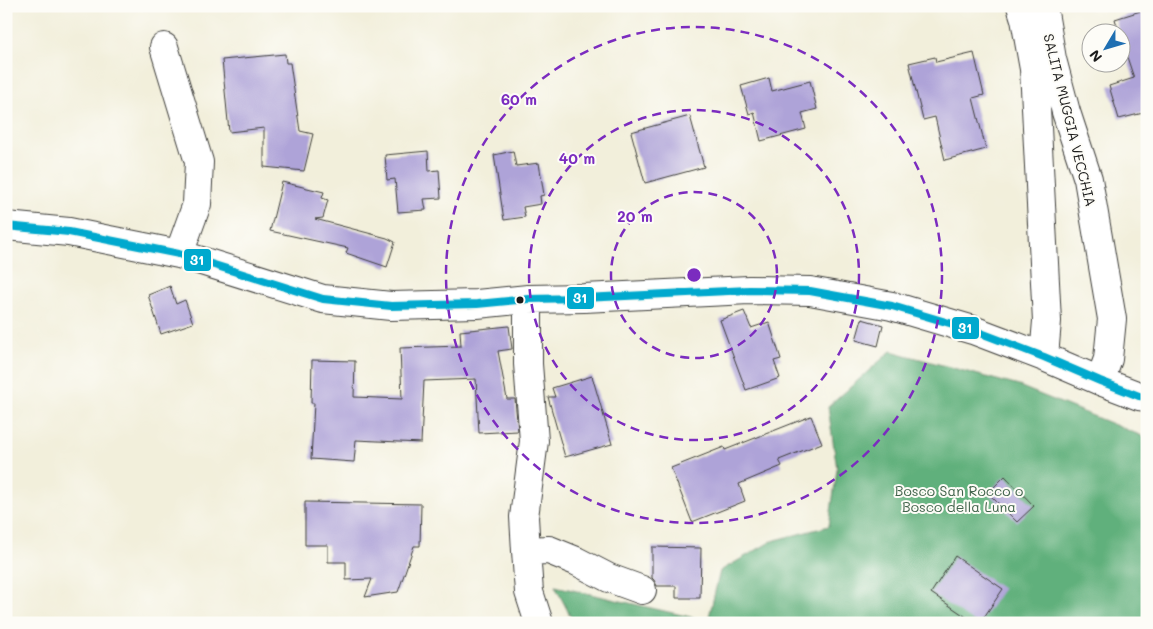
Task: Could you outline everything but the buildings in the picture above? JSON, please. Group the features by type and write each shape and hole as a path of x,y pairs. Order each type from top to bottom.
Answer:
{"street":[{"name":"SALITA MUGGIA VECCHIA","path":"1032,7 1025,20 1034,69 1047,321 1044,357"},
{"name":"SALITA MUGGIA VECCHIA","path":"1032,7 1052,58 1066,112 1088,179 1112,320 1108,359 1100,381"},
{"path":"164,47 199,162 197,204 179,254"},
{"path":"6,226 69,232 179,254 323,299 391,306 477,304 528,299 749,290 810,291 892,306 973,330 1147,398"},
{"path":"528,299 528,364 534,441 524,517 530,592 539,623"},
{"path":"526,551 549,550 609,578 642,590"}],"green space":[{"name":"Bosco San Rocco o Bosco della Luna","path":"891,351 1019,386 1147,438 1147,623 574,623 555,586 708,621 720,571 772,541 829,526 837,469 828,407"}],"transit line":[{"name":"31","path":"6,226 69,232 179,254 323,299 391,306 477,304 528,299 749,290 810,291 892,306 973,330 1100,381 1139,396 1147,397"}]}
